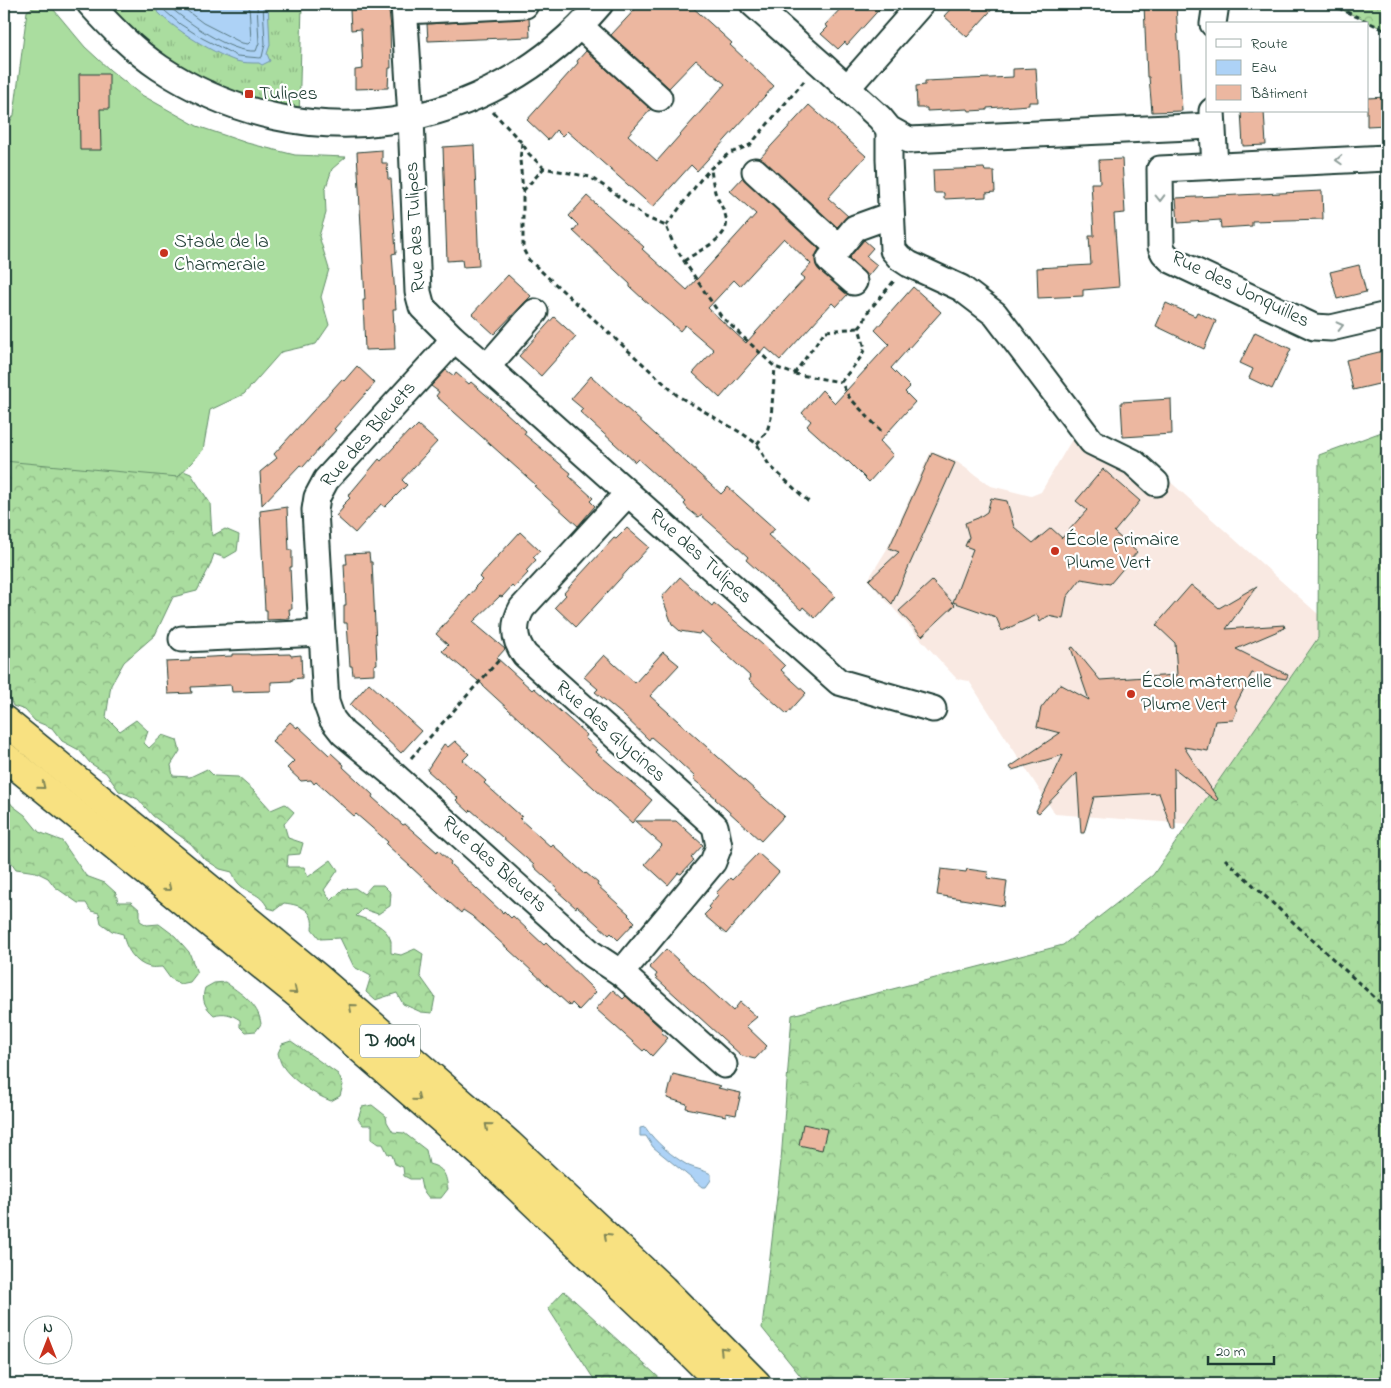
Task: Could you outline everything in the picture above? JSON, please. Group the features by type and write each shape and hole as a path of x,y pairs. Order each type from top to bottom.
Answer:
{"highway":[{"name":"D 1004","path":"4,720 317,977 509,1144 663,1289 757,1384"},
{"name":"D 1004","path":"4,756 300,996 492,1163 722,1384"}],"street":[{"path":"90,4 123,39 159,67 213,96 248,109 298,121 340,124 387,122 411,118 479,96 531,67 581,27 600,4"},
{"path":"753,4 821,64 889,129 909,140 1158,128 1212,118 1214,167"},
{"path":"847,88 921,4"},
{"path":"1213,22 1216,4"},
{"path":"404,7 525,5"},
{"name":"Rue des Tulipes","path":"404,7 411,118 418,292 422,307 453,338 839,682 934,709"},
{"path":"581,27 659,98"},
{"name":"Rue des Jonquilles","path":"1158,128 1161,248 1171,260 1314,327 1331,328 1387,315"},
{"path":"889,129 893,250 909,264 961,288 995,314 1092,442 1133,462 1156,483"},
{"path":"1160,169 1387,158"},
{"path":"755,171 839,248"},
{"path":"854,282 829,260 855,228 891,215"},
{"path":"487,367 535,312"},
{"name":"Rue des Bleuets","path":"453,338 443,352 326,480 320,490 315,510 326,702 330,714 343,733 395,776 592,954 621,972 724,1064"},
{"path":"518,644 514,628 522,608 628,493"},
{"path":"182,639 322,633"},
{"name":"Rue des Glycines","path":"518,644 531,661 715,826 719,846 714,862 621,972"}],"path":[{"path":"1330,4 1387,31"},
{"path":"1380,4 1387,7"},
{"path":"666,226 710,168 728,154 750,145 821,64"},
{"path":"479,96 522,142 529,154 544,168 590,177 645,217 666,226 673,243 684,261 722,316 775,367 794,374 841,382"},
{"path":"522,142 520,160 523,192 523,248 529,260 678,396 757,444 769,465 810,502"},
{"path":"523,192 544,168"},
{"path":"684,261 713,242 724,232 725,211 714,190 710,168"},
{"path":"794,374 825,331 858,328 864,322 866,314 909,264"},
{"path":"841,382 861,358 865,348 858,328"},
{"path":"757,444 768,431 771,418 775,367"},
{"path":"841,382 848,396 881,432"},
{"path":"395,776 496,664 518,644"},
{"path":"1226,859 1387,1009"}],"shaded area":[{"path":"1084,419 1085,424 1147,461 1318,614 1318,638 1189,824 1055,814 969,681 957,679 868,580 887,549 931,451 957,462 991,486 1031,496 1041,492"}],"green space":[{"name":"Stade de la Charmeraie","path":"39,4 49,4 85,47 140,94 197,126 247,143 295,155 346,157 332,169 325,190 326,213 319,236 329,269 321,297 329,325 316,344 281,352 244,394 210,410 203,450 178,477 4,461 4,132 14,115 27,11"},
{"path":"90,4 302,4 299,121 213,96"},
{"path":"1330,4 1387,4 1387,31"},
{"path":"4,399 191,474 210,503 212,536 225,529 239,535 237,551 225,558 214,554 197,591 173,597 155,635 124,662 111,685 106,717 120,731 136,720 148,731 144,743 149,748 163,735 177,740 180,751 171,765 173,776 190,777 207,769 214,776 238,777 271,810 285,804 294,812 284,824 288,838 303,843 300,854 288,855 287,867 304,867 308,877 331,860 338,870 324,890 331,901 343,889 355,888 364,894 372,885 383,885 391,893 390,906 378,914 363,909 356,916 372,922 386,931 391,941 391,953 401,955 415,949 423,954 420,976 435,997 432,1013 421,1012 403,1004 397,993 375,1000 366,992 371,976 354,967 340,938 320,939 312,929 309,913 301,907 284,903 275,910 268,908 261,899 238,883 232,872 220,869 203,858 191,844 153,816 138,799 119,791 106,773 90,763 79,750 62,741 52,728 35,721 25,710 13,706 9,697 4,694"},
{"path":"1387,430 1387,1384 807,1384 762,1328 781,1161 792,1015 1063,945 1153,875 1318,638 1319,455"},
{"path":"4,795 13,806 25,815 39,832 62,841 86,876 105,883 116,893 118,902 131,902 140,910 140,921 147,925 159,924 175,936 189,952 197,973 190,982 180,984 170,978 162,967 151,967 135,959 128,949 123,934 112,931 101,923 99,913 91,911 86,903 78,903 55,887 48,878 36,872 16,869 11,862 10,856 4,854"},
{"path":"225,982 237,990 257,1011 261,1024 256,1031 245,1032 240,1027 240,1020 234,1016 227,1014 214,1015 206,1006 203,996 205,988 214,983"},
{"path":"291,1041 338,1074 343,1085 340,1096 331,1101 311,1091 286,1071 278,1053 282,1044"},
{"path":"372,1105 386,1116 393,1132 404,1133 426,1150 429,1164 438,1167 443,1172 448,1189 441,1198 429,1198 422,1189 420,1179 410,1179 404,1176 403,1167 395,1164 392,1155 388,1154 383,1144 379,1144 372,1139 372,1125 363,1125 358,1119 362,1107"},
{"path":"564,1291 666,1384 597,1384 548,1308"}],"water":[{"path":"151,4 268,4 270,45 267,54 270,61 262,65 259,63 239,62 226,57 202,45 178,29 167,21"},
{"path":"645,1127 659,1144 677,1158 689,1166 711,1174 711,1180 706,1187 702,1187 653,1147 646,1136 640,1136 640,1128"}],"building":[{"path":"360,4 388,4 391,27 391,68 389,68 388,88 355,89 355,70 363,69 361,29 351,30 350,10 360,10"},
{"path":"640,4 689,4 732,43 730,45 774,86 697,171 691,165 653,207 567,131 562,136 556,130 548,140 527,120 578,63 577,61 586,51 651,109 628,135 657,161 725,84 696,60 669,88 611,35"},
{"path":"845,4 884,4 847,45 845,42 838,49 821,34 828,27 825,25"},
{"path":"955,4 997,4 967,37 944,16"},
{"path":"1144,4 1176,4 1182,111 1152,112 1149,77 1147,77"},
{"path":"529,18 530,37 428,41 427,24"},
{"path":"1036,68 1038,102 1029,102 1029,105 969,111 968,109 927,111 927,108 917,108 916,86 925,85 925,81 1013,77 1013,69"},
{"path":"79,74 109,74 109,109 100,109 101,150 80,150"},
{"path":"1387,97 1387,125 1367,126 1368,98"},
{"path":"809,105 866,156 828,198 848,216 837,227 760,158"},
{"path":"1241,112 1264,112 1266,145 1243,146"},
{"path":"474,145 479,266 463,267 462,260 447,261 443,147"},
{"path":"382,150 382,163 387,163 388,179 391,179 396,253 392,254 396,309 393,309 395,349 365,350 363,300 365,300 357,152"},
{"path":"1122,159 1125,213 1114,214 1119,287 1083,290 1083,296 1038,298 1037,268 1091,265 1089,236 1094,236 1091,183 1100,183 1099,160"},
{"path":"984,168 985,171 994,171 995,192 986,193 986,197 944,199 944,193 934,193 933,170"},
{"path":"743,177 819,249 815,257 816,265 820,271 848,294 836,307 832,303 780,360 765,347 720,398 693,373 714,350 685,325 680,331 630,287 630,284 573,231 578,225 569,216 587,196 644,247 642,249 687,290 756,214 730,191","holes":["784,238 811,264 801,275 805,278 746,343 708,308 734,280 740,286"]},
{"path":"1322,191 1323,219 1252,221 1252,226 1221,228 1220,220 1178,223 1176,198"},
{"path":"864,240 873,248 866,256 877,265 867,277 849,258"},
{"path":"1359,265 1366,292 1337,299 1330,272"},
{"path":"508,275 531,296 494,334 472,314"},
{"path":"913,287 941,312 891,368 910,387 905,392 915,402 880,441 893,455 869,482 848,461 807,426 811,421 802,413 822,390 835,403 889,344 875,330"},
{"path":"1166,303 1195,316 1197,312 1216,321 1204,349 1156,326"},
{"path":"554,317 576,337 541,376 519,356"},
{"path":"1255,332 1291,349 1272,389 1249,378 1253,369 1240,363"},
{"path":"1383,351 1387,367 1387,382 1353,390 1346,360"},
{"path":"357,366 375,383 303,467 300,465 262,505 260,472 277,458 274,454 342,379 344,381"},
{"path":"446,370 454,376 456,373 469,384 471,382 492,400 526,431 524,434 571,473 569,476 593,498 590,501 595,506 578,526 534,486 536,485 436,396 439,392 431,386"},
{"path":"591,376 721,494 728,487 775,529 768,535 835,596 815,618 803,607 801,610 746,560 748,557 735,545 701,515 698,517 688,509 684,504 686,502 638,459 635,462 580,412 583,409 571,399"},
{"path":"1171,399 1172,434 1123,437 1121,402"},
{"path":"418,425 437,442 402,480 407,485 385,507 381,504 355,533 336,516 350,498 348,496 379,459 381,461 409,431 411,432"},
{"path":"932,453 955,463 892,604 869,580 899,552 889,548"},
{"name":"École primaire Plume Vert","path":"1103,469 1140,501 1114,532 1137,552 1110,584 1081,579 1067,597 1063,619 1048,616 1040,622 1037,615 1002,631 996,617 953,602 973,549 965,546 969,537 965,523 987,512 991,498 1007,501 1014,527 1033,543 1051,528 1062,538 1087,510 1076,501"},
{"path":"287,507 289,550 292,550 292,567 290,567 292,609 289,609 290,619 267,620 260,511"},
{"path":"627,528 649,547 576,627 555,607 579,576 614,538 616,539"},
{"path":"520,532 540,551 533,557 536,560 526,571 528,573 514,588 512,586 473,622 505,649 497,658 532,690 534,688 587,735 585,738 598,750 596,752 652,800 632,823 483,685 442,651 448,645 436,634 476,588 482,580 479,577"},
{"path":"369,553 370,562 372,562 377,664 374,665 374,674 353,675 352,666 350,666 347,623 344,623 344,605 346,605 344,564 347,564 346,554"},
{"path":"680,577 712,606 714,603 785,666 781,670 806,693 787,714 749,680 751,677 701,631 699,634 680,631 672,624 662,597"},
{"path":"932,581 955,605 922,636 899,611"},
{"name":"École maternelle Plume Vert","path":"1191,585 1219,608 1257,586 1226,629 1284,625 1285,628 1236,649 1288,675 1286,679 1252,673 1235,706 1237,710 1233,720 1215,721 1208,751 1184,747 1218,799 1216,801 1174,768 1175,830 1172,830 1159,793 1094,797 1084,833 1081,833 1077,773 1039,813 1036,811 1063,755 1012,770 1010,767 1060,733 1037,727 1041,708 1060,684 1089,700 1071,648 1073,647 1100,680 1177,675 1175,643 1156,625"},
{"path":"663,652 679,665 650,696 784,816 761,841 693,779 695,777 664,748 651,737 649,740 595,692 598,689 584,677 604,655 635,683"},
{"path":"232,654 301,655 302,678 292,679 292,681 271,682 271,691 232,692 231,685 191,687 192,693 168,694 166,662 190,661 190,658 232,656"},
{"path":"369,683 421,731 401,753 350,705"},
{"path":"290,722 297,728 298,726 329,755 331,753 373,795 372,797 403,825 405,824 437,852 438,850 451,862 450,864 503,913 504,911 511,918 513,916 544,945 546,943 596,992 579,1010 572,1003 570,1006 472,916 463,910 461,913 386,844 388,842 356,814 354,816 316,782 314,784 311,780 301,781 287,768 294,761 272,741"},
{"path":"455,741 469,754 463,760 486,781 484,783 522,817 520,819 551,847 553,845 585,874 598,883 597,885 629,914 635,922 618,940 611,933 609,935 577,906 576,908 556,890 557,888 534,865 471,810 469,812 456,800 458,798 427,770 444,744 448,747"},
{"path":"635,821 676,821 703,845 691,858 694,860 681,874 678,873 668,885 645,864 662,845"},
{"path":"758,853 779,872 726,934 704,915 718,895 716,893 730,878 732,880"},
{"path":"941,869 966,872 967,869 988,872 987,878 1007,881 1004,906 937,895"},
{"path":"666,949 733,1011 740,1002 757,1017 746,1026 767,1046 755,1059 742,1056 655,977 657,974 649,967"},
{"path":"613,990 623,999 626,996 663,1030 661,1032 668,1038 652,1056 645,1049 643,1051 596,1009"},
{"path":"673,1074 741,1093 736,1115 726,1113 726,1116 686,1108 687,1104 667,1098"},
{"path":"803,1124 827,1129 822,1150 799,1145"}],"place":[{"name":"Tulipes","path":"249,94"},
{"name":"Stade de la Charmeraie","path":"164,253"},
{"name":"École primaire Plume Vert","path":"1055,551"},
{"name":"École maternelle Plume Vert","path":"1131,694"}]}
